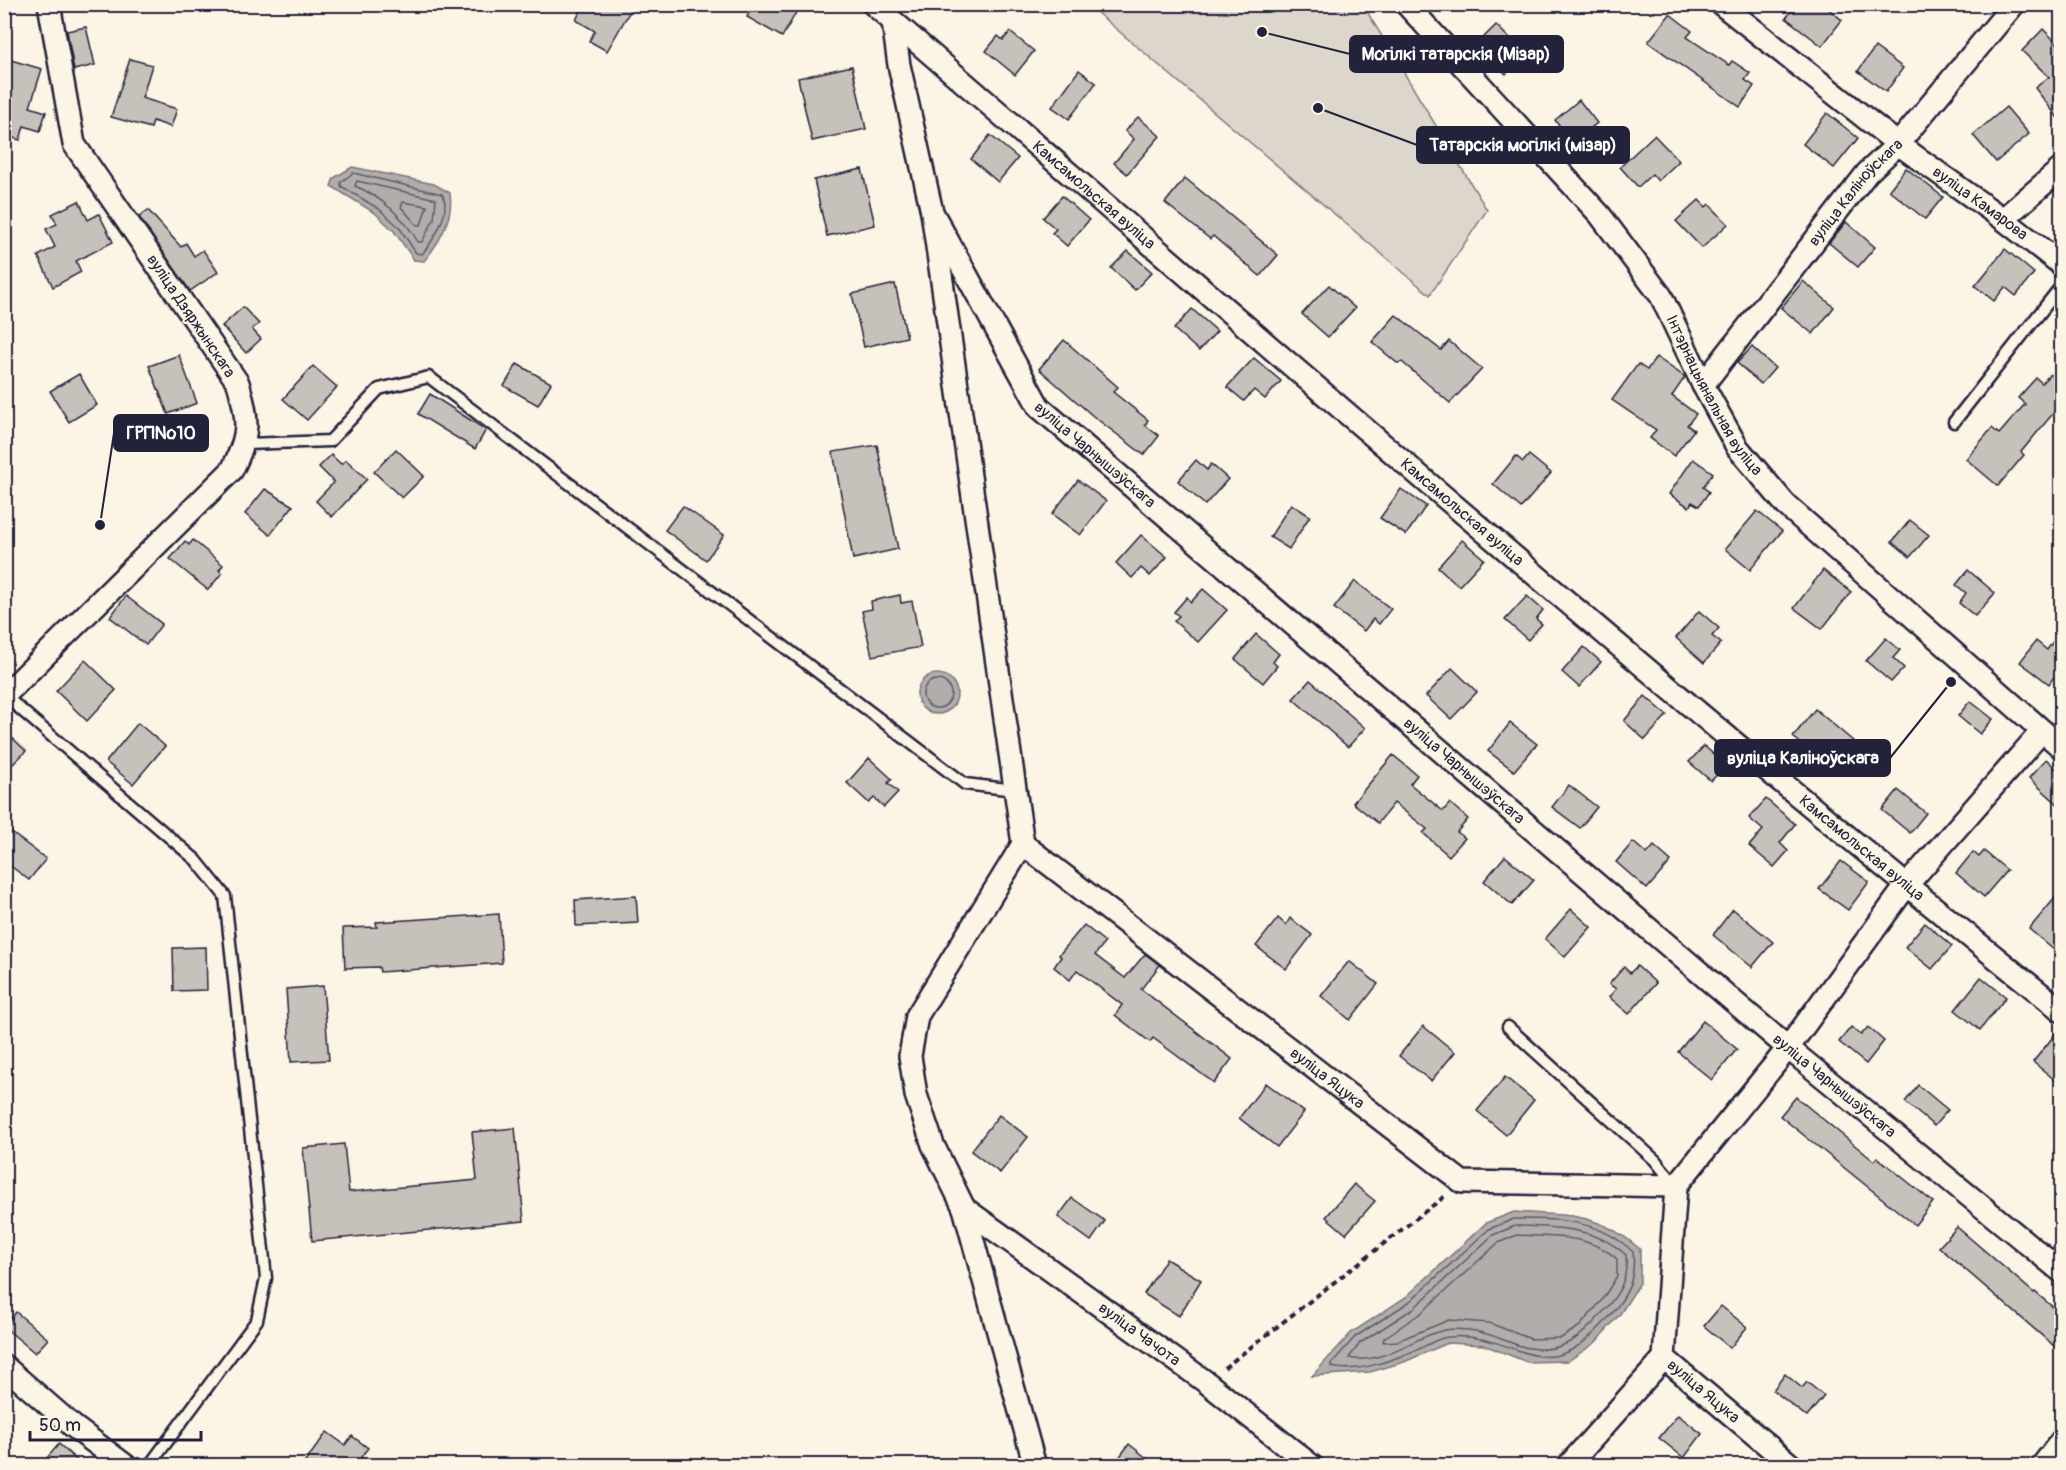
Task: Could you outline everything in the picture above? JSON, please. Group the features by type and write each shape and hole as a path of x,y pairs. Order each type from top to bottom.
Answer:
{"street":[{"name":"вуліца Дзяржынскага","path":"5,696 232,470 245,444 246,412 238,383 74,144 49,4"},
{"name":"Камсамольская вуліца","path":"873,4 1400,460 1906,886 2061,1011"},
{"name":"Інтэрнацыянальная вуліца","path":"1406,4 1600,215 1661,296 1703,385 1737,447 1786,505 2061,748"},
{"name":"вуліца Камарова","path":"1721,4 1898,144 2003,219 2061,265"},
{"name":"вуліца Каліноўскага","path":"1703,385 1867,173 1898,144 2014,4"},
{"name":"вуліца Чарнышэўскага","path":"893,22 899,66 932,213 1023,844"},
{"path":"2003,219 2061,168"},
{"name":"вуліца Чарнышэўскага","path":"932,213 1039,407 1788,1048 2061,1272"},
{"path":"1461,1182 1676,1186 1788,1048 1906,886 2042,731"},
{"path":"1023,844 917,1016 910,1056 916,1095 933,1145 964,1208 1035,1466"},
{"name":"вуліца Яцука","path":"1023,844 1461,1182"},
{"name":"вуліца Яцука","path":"1676,1186 1664,1358 1792,1466"},
{"name":"вуліца Чачота","path":"964,1208 1206,1382 1312,1466"},
{"path":"1569,1466 1664,1358"},
{"path":"4,1366 74,1427 126,1466"},
{"path":"2042,1466 2061,1440"}],"lane":[{"path":"1954,422 2061,285"},
{"path":"245,444 330,441 380,389 429,377 965,784 1015,790"},
{"path":"5,696 196,860 225,896 266,1278 257,1320 149,1466"},
{"path":"1508,1027 1655,1160 1676,1186"}],"path":[{"path":"1206,1382 1424,1215 1461,1182"}],"shaded area":[{"path":"1088,5 1363,5 1487,210 1430,295"}],"water":[{"path":"352,167 434,184 450,193 450,212 444,230 424,261 414,260 394,231 375,213 331,186 334,178"},
{"path":"937,674 951,680 957,694 951,708 937,714 923,708 917,694 923,680"},
{"path":"1514,1212 1566,1215 1595,1222 1610,1228 1640,1249 1640,1283 1620,1314 1595,1343 1568,1361 1527,1362 1484,1345 1448,1343 1404,1362 1370,1372 1312,1376 1351,1333 1406,1297 1486,1223"}],"building":[{"path":"584,4 634,4 607,51 589,41 595,31 576,20"},
{"path":"754,4 801,4 782,37 747,17"},
{"path":"1797,4 1822,4 1842,20 1822,46 1786,18"},
{"path":"1670,14 1692,31 1687,37 1729,65 1732,61 1750,73 1745,80 1754,86 1740,107 1648,42"},
{"path":"1496,25 1525,54 1506,74 1476,45"},
{"path":"86,27 95,65 74,70 67,31"},
{"path":"2043,29 2061,47 2061,122 2035,88 2049,77 2022,51"},
{"path":"1010,32 1034,51 1015,75 986,51 998,36 1003,40"},
{"path":"1875,47 1903,68 1886,92 1858,71"},
{"path":"4,58 42,69 30,107 46,112 40,131 24,126 20,140 4,135"},
{"path":"130,59 152,65 142,98 177,109 171,127 153,121 151,128 111,117"},
{"path":"852,66 866,129 812,141 798,78"},
{"path":"1079,70 1096,83 1069,119 1052,107"},
{"path":"1579,100 1597,123 1573,142 1555,120"},
{"path":"2006,107 2029,134 1996,162 1973,135"},
{"path":"1827,113 1858,138 1834,168 1803,144"},
{"path":"1138,117 1160,136 1127,174 1114,163 1134,139 1125,131"},
{"path":"990,135 1018,158 998,182 971,159"},
{"path":"1654,135 1679,161 1658,181 1652,174 1638,187 1620,167"},
{"path":"1906,168 1943,197 1925,219 1889,190"},
{"path":"862,169 875,225 827,236 814,180"},
{"path":"1185,178 1278,255 1260,276 1213,236 1210,239 1165,203"},
{"path":"1062,196 1089,220 1067,246 1052,233 1056,229 1043,218"},
{"path":"1699,200 1706,207 1709,204 1728,224 1702,248 1676,221"},
{"path":"79,201 88,220 99,214 113,242 76,261 81,272 53,287 38,256 55,247 46,229 57,224 52,214"},
{"path":"148,210 181,247 186,243 194,256 203,250 218,272 190,291 139,217"},
{"path":"1846,222 1875,247 1858,267 1829,243"},
{"path":"2005,249 2034,273 2016,296 2005,287 1994,301 1975,286"},
{"path":"1128,251 1152,272 1135,290 1111,268"},
{"path":"1803,281 1834,307 1813,334 1781,308"},
{"path":"895,284 907,337 864,347 852,294"},
{"path":"1329,285 1355,308 1328,337 1302,314"},
{"path":"243,307 259,324 252,329 261,339 246,353 222,326"},
{"path":"1192,309 1217,331 1199,351 1174,329"},
{"path":"1396,315 1441,350 1449,341 1482,369 1450,403 1402,362 1397,363 1372,342"},
{"path":"1064,340 1118,387 1113,392 1148,420 1145,425 1159,436 1144,455 1093,416 1039,369"},
{"path":"1752,347 1775,368 1761,384 1737,363"},
{"path":"179,355 197,403 168,414 149,366"},
{"path":"1656,357 1685,377 1672,396 1696,414 1687,425 1694,430 1674,456 1650,438 1656,430 1612,400 1638,364 1647,370"},
{"path":"1254,358 1281,381 1265,399 1254,390 1244,401 1227,387"},
{"path":"517,364 551,383 538,405 504,386"},
{"path":"313,366 337,387 307,420 283,399"},
{"path":"79,374 97,405 69,422 50,391"},
{"path":"2050,374 2061,384 2061,404 2021,452 2024,455 1998,486 1966,459 1992,428 1999,434 2025,404 2018,398 2036,378 2042,383"},
{"path":"430,394 486,430 475,449 418,414"},
{"path":"877,445 898,549 853,559 833,452"},
{"path":"396,449 424,476 402,498 374,472"},
{"path":"331,455 341,464 346,460 367,479 332,517 316,501 334,482 319,467"},
{"path":"1529,455 1551,473 1521,508 1493,484 1516,456 1523,462"},
{"path":"1693,459 1713,473 1703,487 1709,492 1699,506 1692,502 1689,507 1669,494"},
{"path":"1196,460 1207,470 1211,464 1228,479 1205,505 1178,481"},
{"path":"1078,480 1106,501 1080,535 1052,514"},
{"path":"265,489 293,506 270,535 245,514"},
{"path":"1401,489 1426,506 1406,535 1380,518"},
{"path":"1291,504 1310,516 1289,549 1270,537"},
{"path":"683,506 724,535 706,560 665,530"},
{"path":"1757,511 1782,531 1750,570 1725,549"},
{"path":"1910,520 1929,535 1910,557 1892,542"},
{"path":"1141,535 1167,557 1150,576 1141,568 1132,578 1116,563"},
{"path":"193,540 223,565 219,570 222,573 208,590 170,559 185,541 189,545"},
{"path":"1462,540 1484,559 1459,586 1438,567"},
{"path":"1823,570 1851,592 1822,629 1794,608"},
{"path":"1968,570 1995,593 1975,616 1959,603 1966,593 1956,585"},
{"path":"1355,581 1391,609 1379,624 1373,619 1364,631 1334,608"},
{"path":"1203,589 1227,610 1198,642 1174,621 1179,616 1174,612 1187,597 1191,602"},
{"path":"900,595 901,603 912,601 921,647 872,656 862,611 872,609 871,601"},
{"path":"126,596 162,624 146,645 110,617"},
{"path":"1527,596 1543,610 1536,619 1542,624 1528,640 1505,620"},
{"path":"1699,611 1719,628 1712,636 1721,643 1704,663 1676,638"},
{"path":"2061,630 2061,667 2049,684 2020,662 2036,641 2047,650"},
{"path":"1256,634 1279,654 1273,662 1277,666 1263,683 1235,659"},
{"path":"1886,638 1900,650 1893,658 1904,668 1891,682 1866,661"},
{"path":"1584,647 1601,662 1579,687 1562,672"},
{"path":"85,660 116,690 87,721 56,691"},
{"path":"1452,668 1477,692 1451,719 1426,696"},
{"path":"1310,680 1365,728 1348,747 1293,699"},
{"path":"1645,696 1667,715 1645,740 1624,721"},
{"path":"1970,701 1993,719 1980,734 1958,716"},
{"path":"1815,709 1853,741 1831,768 1793,737"},
{"path":"138,723 165,746 133,784 106,762"},
{"path":"1510,723 1537,744 1514,771 1488,751"},
{"path":"4,730 26,751 4,773"},
{"path":"1704,746 1726,765 1711,781 1689,762"},
{"path":"1393,755 1417,775 1410,784 1443,811 1450,803 1468,819 1457,832 1465,838 1449,856 1423,833 1427,829 1394,803 1378,823 1353,803"},
{"path":"869,758 892,779 888,783 898,792 884,807 874,798 869,803 847,783"},
{"path":"2046,759 2061,773 2061,807 2029,778"},
{"path":"1569,785 1597,807 1580,828 1552,807"},
{"path":"1898,790 1926,813 1910,833 1882,810"},
{"path":"1766,799 1795,824 1780,843 1788,851 1774,867 1749,846 1763,830 1749,818"},
{"path":"4,827 46,859 29,880 4,861"},
{"path":"1633,842 1647,854 1654,846 1671,861 1647,889 1616,862"},
{"path":"1984,851 2007,870 1984,897 1956,873 1973,852 1979,857"},
{"path":"1505,856 1534,880 1512,905 1484,881"},
{"path":"1841,861 1869,882 1848,910 1819,889"},
{"path":"2061,891 2061,956 2029,929"},
{"path":"636,896 638,923 576,926 575,900"},
{"path":"1571,909 1591,927 1565,957 1545,939"},
{"path":"1733,909 1773,942 1752,967 1713,935"},
{"path":"499,914 502,963 380,972 379,967 345,968 343,928 377,927 376,922"},
{"path":"1278,918 1286,925 1290,918 1312,935 1286,969 1256,946"},
{"path":"1925,923 1952,946 1932,969 1905,947"},
{"path":"1084,925 1105,942 1095,955 1125,978 1145,954 1160,965 1141,989 1232,1059 1214,1083 1153,1038 1150,1042 1115,1015 1122,1005 1077,970 1070,980 1054,967 1061,957 1059,955"},
{"path":"206,947 207,990 174,991 173,948"},
{"path":"1349,961 1378,984 1350,1020 1321,996"},
{"path":"1637,966 1656,983 1629,1014 1609,997 1616,989 1609,984 1624,967 1630,973"},
{"path":"1981,977 2006,997 1980,1030 1955,1010"},
{"path":"323,986 329,1060 291,1062 286,989"},
{"path":"1703,1021 1737,1049 1712,1080 1678,1052"},
{"path":"1423,1026 1455,1052 1431,1081 1399,1056"},
{"path":"1851,1027 1861,1035 1868,1027 1884,1041 1866,1064 1839,1042"},
{"path":"2061,1027 2061,1085 2033,1062"},
{"path":"1505,1077 1534,1100 1506,1135 1477,1111"},
{"path":"1266,1083 1304,1112 1277,1147 1239,1118"},
{"path":"1918,1085 1948,1110 1934,1126 1905,1102"},
{"path":"1796,1097 1874,1161 1877,1157 1933,1202 1915,1225 1780,1116"},
{"path":"999,1115 1028,1137 1000,1173 971,1151"},
{"path":"515,1128 524,1221 312,1241 303,1148 344,1144 349,1192 477,1180 472,1132"},
{"path":"1354,1184 1375,1201 1346,1234 1326,1217"},
{"path":"1072,1198 1105,1221 1091,1241 1058,1217"},
{"path":"1957,1227 2061,1314 2061,1352 1939,1247"},
{"path":"1166,1259 1201,1280 1179,1316 1144,1294"},
{"path":"1721,1306 1747,1327 1730,1348 1704,1326"},
{"path":"16,1312 48,1339 35,1353 4,1327"},
{"path":"1785,1374 1802,1388 1807,1382 1824,1396 1807,1417 1773,1390"},
{"path":"1678,1415 1702,1434 1684,1458 1659,1438"},
{"path":"327,1432 345,1445 352,1436 368,1448 361,1457 373,1466 302,1466"},
{"path":"59,1444 83,1466 40,1466"},
{"path":"1129,1444 1157,1466 1113,1466"}],"place":[{"name":"Могілкі татарскія (Мізар)","path":"1262,32"},
{"name":"Татарскія могілкі (мізар)","path":"1318,108"},
{"name":"ГРП№10","path":"100,525"},
{"name":"вуліца Каліноўскага","path":"1951,682"}]}
